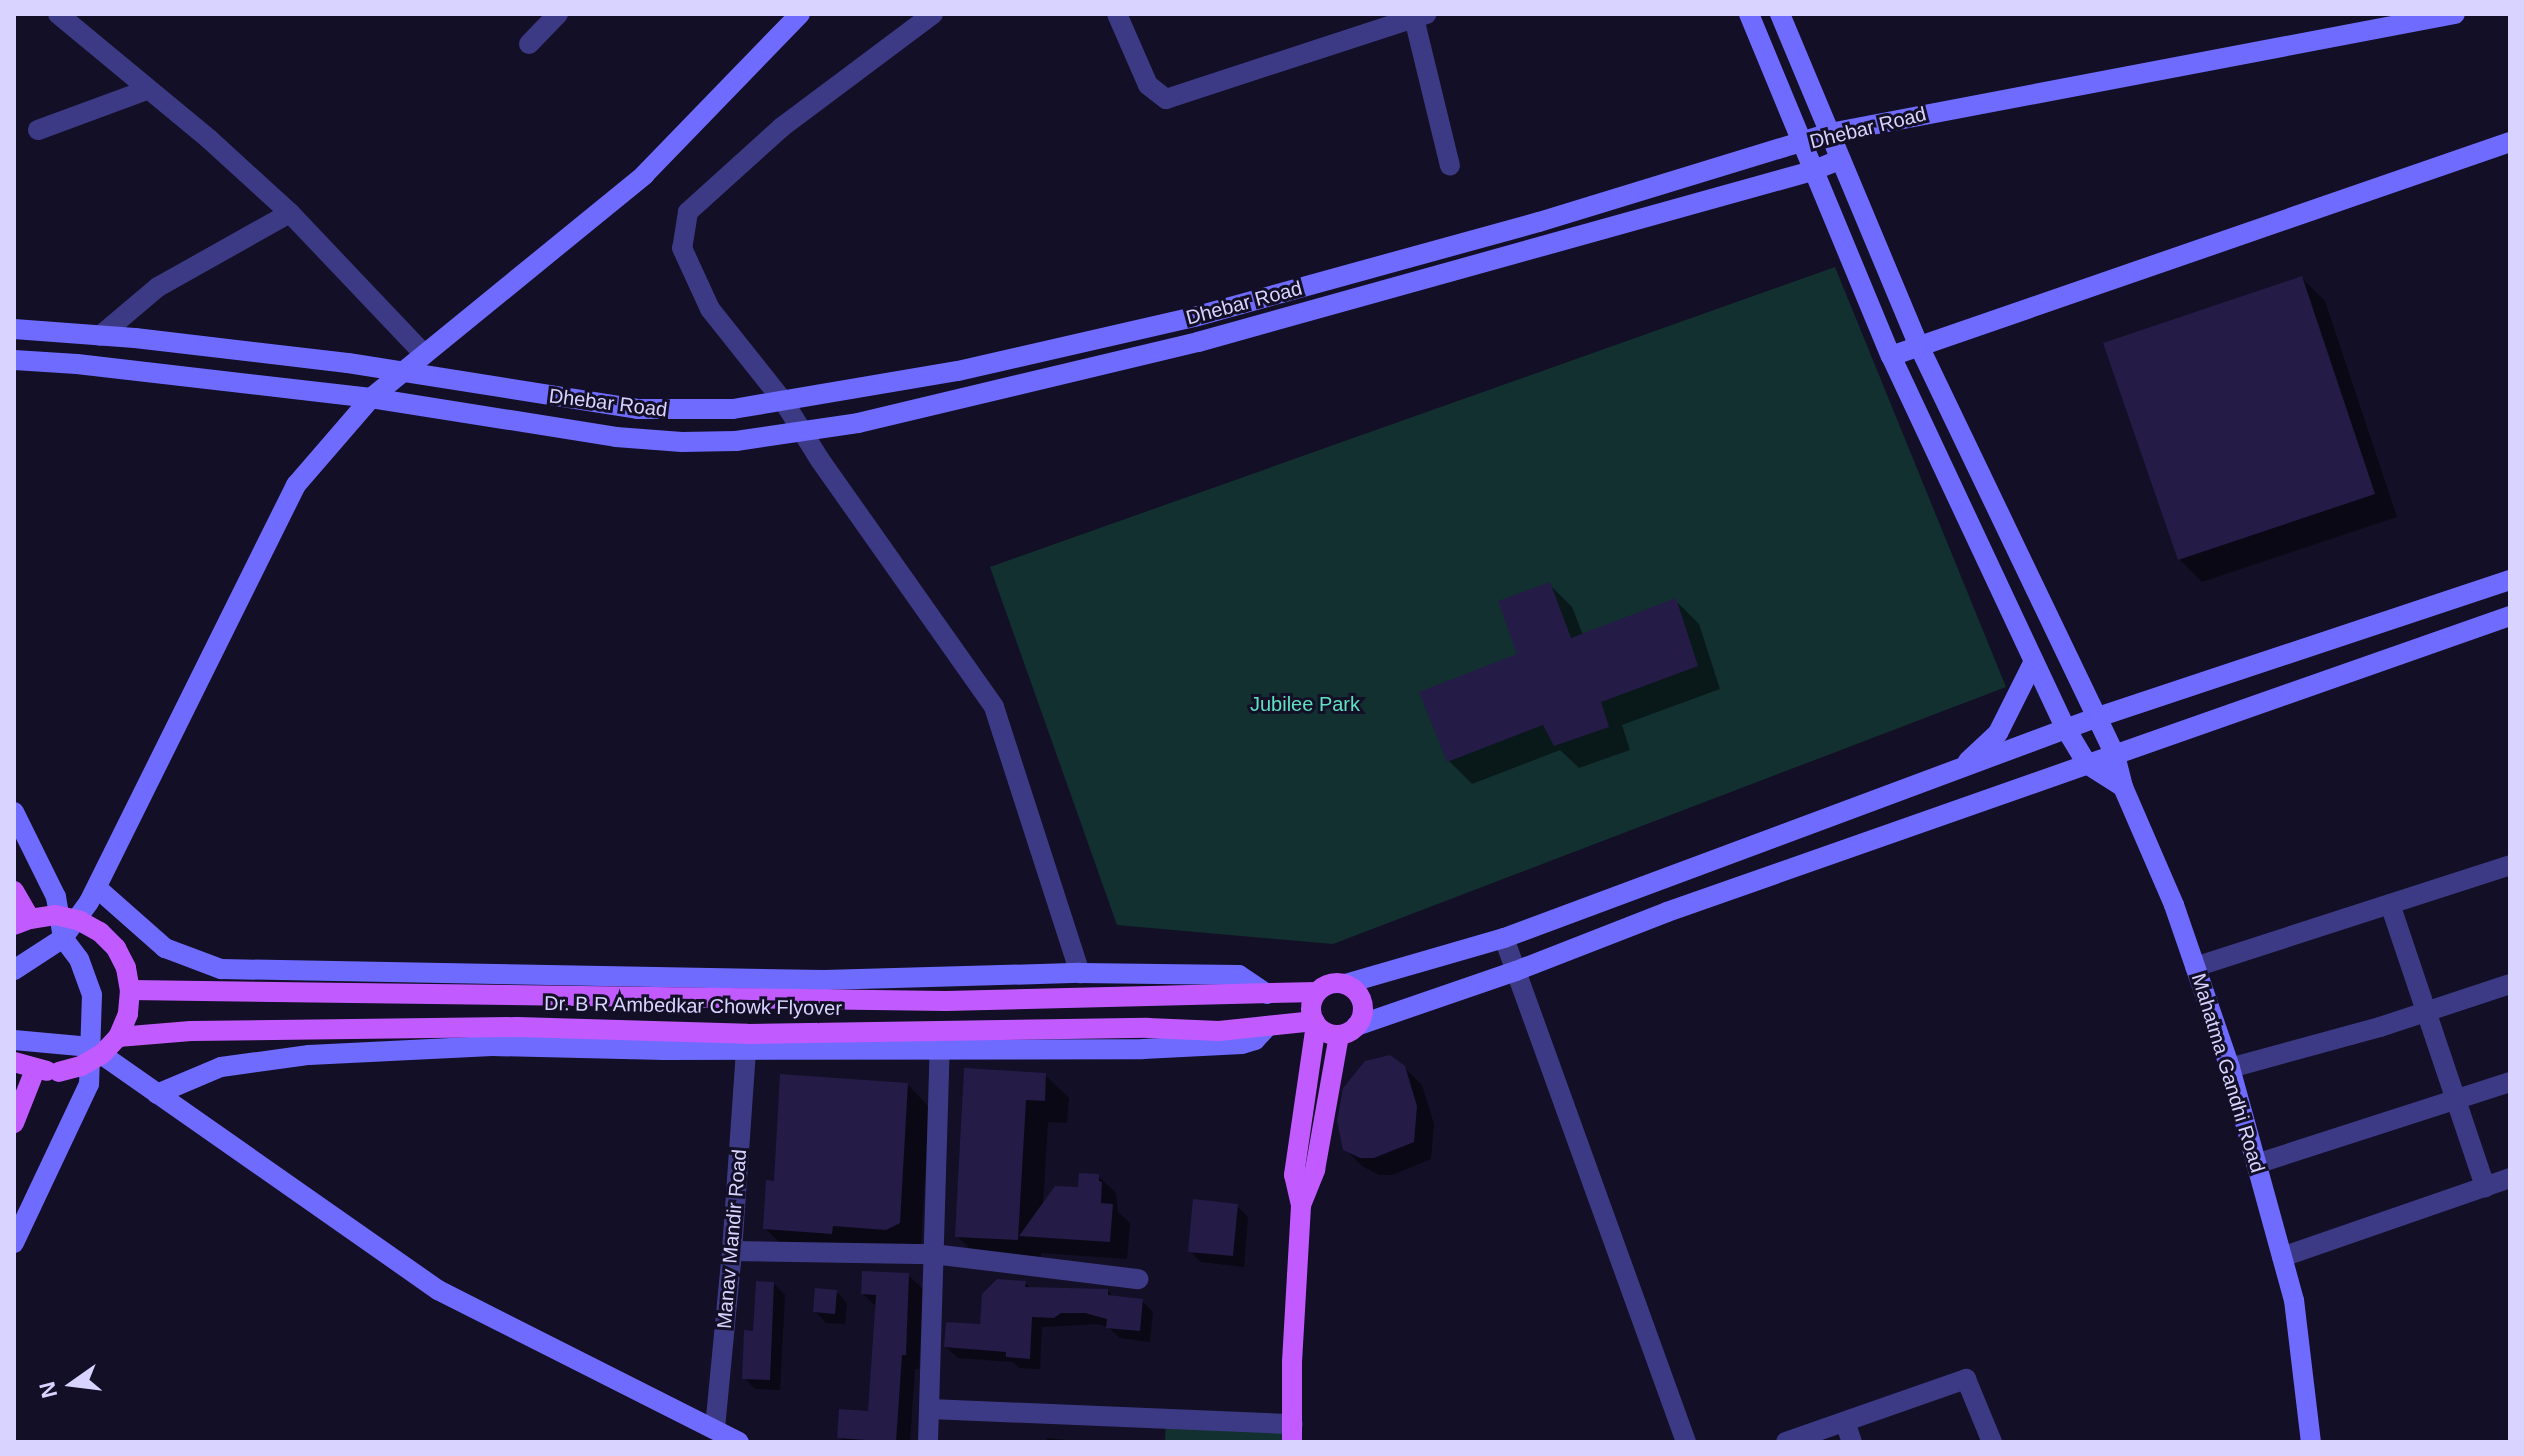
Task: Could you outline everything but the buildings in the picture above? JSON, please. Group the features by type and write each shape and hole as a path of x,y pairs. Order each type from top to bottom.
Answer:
{"main road":[{"path":"14,891 22,922 55,915 80,921 100,932 116,948 126,968 130,990 128,1014 118,1037 102,1054 81,1066 59,1072 35,1070 14,1062"},
{"path":"1292,1433 1292,1362 1301,1205 1294,1175 1315,1023 1311,1011 1317,992 1335,983 1345,984 1360,997 1363,1007 1348,1030 1315,1170 1301,1205"},
{"name":"Dr. B R Ambedkar Chowk Flyover","path":"130,990 946,1001 1317,992"},
{"path":"1315,1023 1329,1034 1348,1030"},
{"name":"Dr. B R Ambedkar Chowk Flyover","path":"118,1037 191,1031 517,1027 747,1034 1148,1028 1219,1031 1315,1023"},
{"path":"14,1123 35,1070"}],"street":[{"path":"58,14 209,139 290,213 424,354"},
{"path":"529,44 558,14"},
{"path":"14,970 63,938 97,888 296,485 371,398 644,175 800,14"},
{"path":"933,14 782,127 688,212 682,248 710,309 784,402 820,460 994,707 1080,973"},
{"path":"1117,14 1148,85 1166,99 1418,15 1450,166"},
{"path":"1749,14 1891,356 2066,729 2087,764 2123,787"},
{"name":"Mahatma Gandhi Road","path":"1780,14 1919,346 2098,717 2115,755 2123,787 2174,905 2230,1068 2294,1300 2311,1442"},
{"name":"Dhebar Road","path":"14,329 404,370 637,409 733,409 958,371 1194,317 1539,222 1830,133 2408,19 2455,14"},
{"path":"38,130 147,90"},
{"path":"1891,356 2510,142"},
{"name":"Dhebar Road","path":"14,360 92,365 371,398 616,437 682,442 806,433 1198,342 1812,171 1841,159"},
{"path":"100,336 158,287 290,213"},
{"path":"1345,984 1504,938 2098,717 2510,580"},
{"path":"1348,1030 1516,971 1667,912 2510,616"},
{"path":"1963,766 1998,733 2034,661"},
{"path":"14,812 56,897 63,938 79,959 92,995 89,1084 14,1243"},
{"path":"2195,967 2510,865"},
{"path":"97,888 165,948 221,969 824,980 1080,973 1239,975 1267,994"},
{"path":"2390,904 2485,1187"},
{"path":"1504,938 1686,1442"},
{"path":"2230,1068 2426,1012 2510,984"},
{"path":"157,1094 221,1067 309,1055 492,1046 746,1050 1143,1049 1242,1044 1255,1040 1268,1026"},
{"path":"14,1040 91,1047 438,1290 739,1442"},
{"path":"928,1442 940,1048"},
{"name":"Manav Mandir Road","path":"715,1428 732,1251 746,1050"},
{"path":"2256,1164 2510,1082"},
{"path":"2282,1257 2510,1178"},
{"path":"732,1251 933,1254 1138,1279"},
{"path":"1786,1442 1966,1379 1992,1442"},
{"path":"930,1409 1292,1433"},
{"path":"1845,1422 1852,1442"}],"green space":[{"name":"Jubilee Park","path":"1835,267 2006,687 1333,944 1117,925 990,567"},
{"path":"1166,1419 1293,1424 1292,1442 1165,1442"}]}
